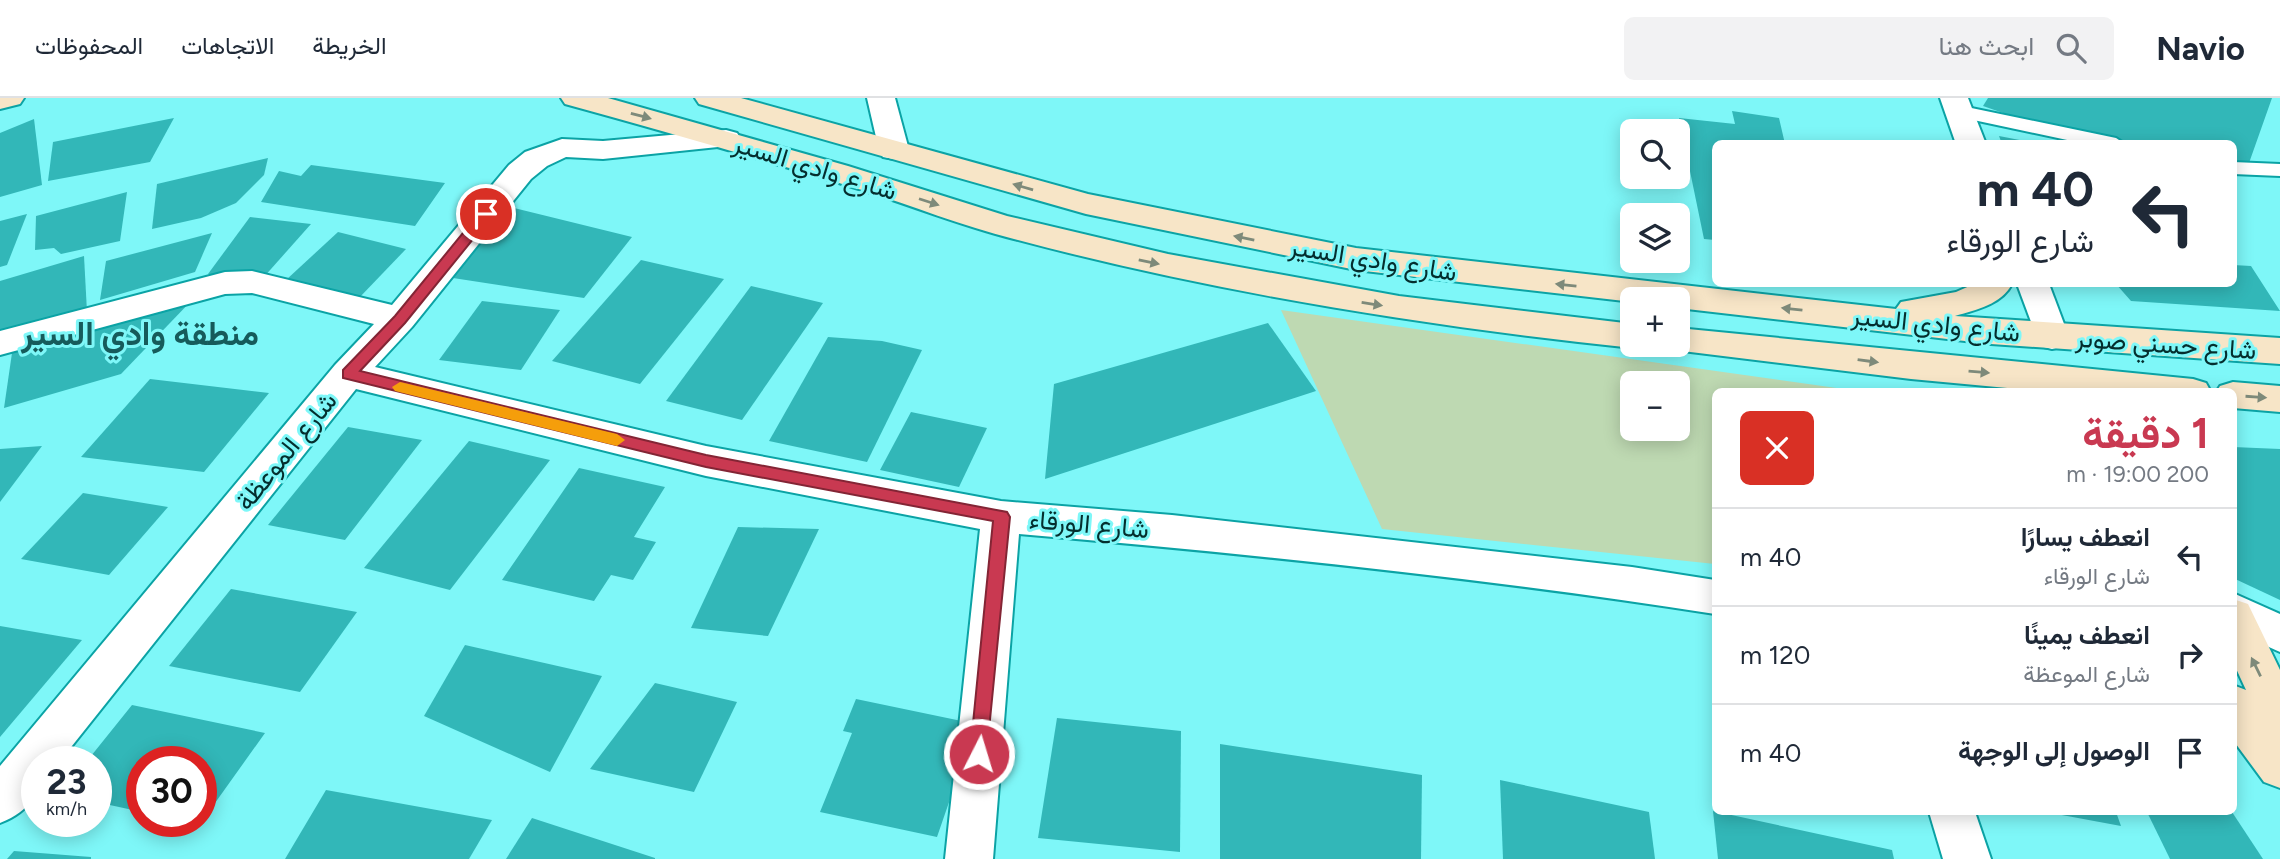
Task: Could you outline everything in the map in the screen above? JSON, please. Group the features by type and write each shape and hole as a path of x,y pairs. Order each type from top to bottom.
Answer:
{"main road":[{"path":"0,100 10,98"},
{"name":"شارع وادي السير","path":"575,98 726,139 1011,228 1135,259 1269,287 1457,317 1620,335"},
{"name":"شارع وادي السير","path":"709,98 1086,204 1356,259 2052,337"},
{"path":"1860,316 1969,300 1993,287"},
{"path":"2052,337 2073,388"},
{"name":"شارع حسني صوبر","path":"2052,337 2280,351"},
{"name":"شارع وادي السير","path":"1690,341 2065,388"},
{"name":"شارع حسني صوبر","path":"2237,395 2280,399"},
{"path":"2237,625 2280,716"},
{"path":"2237,710 2280,767"}],"street":[{"path":"881,98 894,150"},
{"path":"1955,104 1969,140"},
{"name":"شارع الموعظة","path":"0,802 348,374 400,320 520,172 536,159 562,148 603,150 726,139"},
{"path":"0,343 225,283 252,282 400,320"},
{"path":"2034,287 2052,337"},
{"name":"شارع الورقاء","path":"348,374 706,461 1002,517 1172,530 1605,581 1712,597"},
{"path":"969,859 1002,517"},
{"path":"2237,613 2280,634"},
{"path":"1953,815 1967,859"}],"lane":[{"path":"1955,104 2100,140"},
{"path":"2237,168 2252,172 2280,170"}],"green space":[{"path":"1281,310 1837,388 1712,388 1712,564 1382,529"}],"building":[{"path":"1988,98 2272,98 2249,163 2237,161 2237,140 2122,140 2029,122 1983,106"},
{"path":"1732,111 1779,118 1784,140 1712,140 1712,240 1704,239 1690,171 1690,119 1735,124"},
{"path":"174,118 150,162 48,181 53,142"},
{"path":"34,119 42,185 0,197 0,133"},
{"path":"1999,136 2020,140 2000,140"},
{"path":"268,158 264,175 236,203 201,218 152,229 157,184"},
{"path":"311,165 445,183 415,226 261,202 279,171 301,176"},
{"path":"127,192 120,241 61,254 54,248 35,250 36,216"},
{"path":"510,207 632,237 584,298 453,278"},
{"path":"27,214 7,265 0,267 0,221"},
{"path":"250,217 311,224 263,278 208,274"},
{"path":"338,232 406,249 359,298 286,280"},
{"path":"212,233 195,272 100,300 106,261"},
{"path":"84,256 87,312 0,336 0,281"},
{"path":"641,260 724,279 640,384 552,361"},
{"path":"2237,265 2251,266 2280,311 2131,301 2119,287 2237,287"},
{"path":"751,286 823,303 742,420 666,401"},
{"path":"193,299 121,374 4,408 12,353"},
{"path":"482,301 560,310 521,370 439,360"},
{"path":"1268,323 1316,391 1045,479 1054,384"},
{"path":"828,337 882,341 922,350 867,462 769,441"},
{"path":"150,379 269,393 204,472 81,457"},
{"path":"911,412 987,428 959,487 880,470"},
{"path":"348,427 422,440 345,540 268,525"},
{"path":"469,441 550,460 450,590 364,568"},
{"path":"42,446 0,502 0,449"},
{"path":"2237,447 2280,449 2280,600 2237,580"},
{"path":"579,468 665,487 634,537 656,542 633,580 611,575 594,601 502,580"},
{"path":"83,493 168,507 109,575 21,559"},
{"path":"738,527 819,529 768,636 691,628"},
{"path":"231,589 357,612 300,692 169,666"},
{"path":"0,626 82,640 0,737"},
{"path":"465,645 602,676 550,772 424,716"},
{"path":"655,683 737,702 694,792 590,769"},
{"path":"856,699 976,724 937,837 820,812 852,733 843,731"},
{"path":"132,705 265,733 217,800 217,746 126,746 126,809 112,805 112,746 99,746"},
{"path":"1057,718 1181,731 1180,852 1038,838"},
{"path":"1220,744 1422,775 1421,859 1220,859"},
{"path":"1500,780 1649,812 1655,859 1503,859"},
{"path":"326,790 492,820 469,859 285,859"},
{"path":"1713,815 1731,815 1892,850 1894,859 1718,859"},
{"path":"2062,815 2117,815 2121,826"},
{"path":"2148,815 2234,815 2263,859 2170,859"},
{"path":"532,818 655,858 655,859 506,859"},
{"path":"14,851 91,857 91,859 7,859"}],"slow traffic":[{"path":"400,387 617,440"}],"district":[{"name":"منطقة وادي السير","path":"140,333"}],"route":[{"path":"486,214 400,320 348,374 495,412 706,461 1002,517 979,754"}]}
